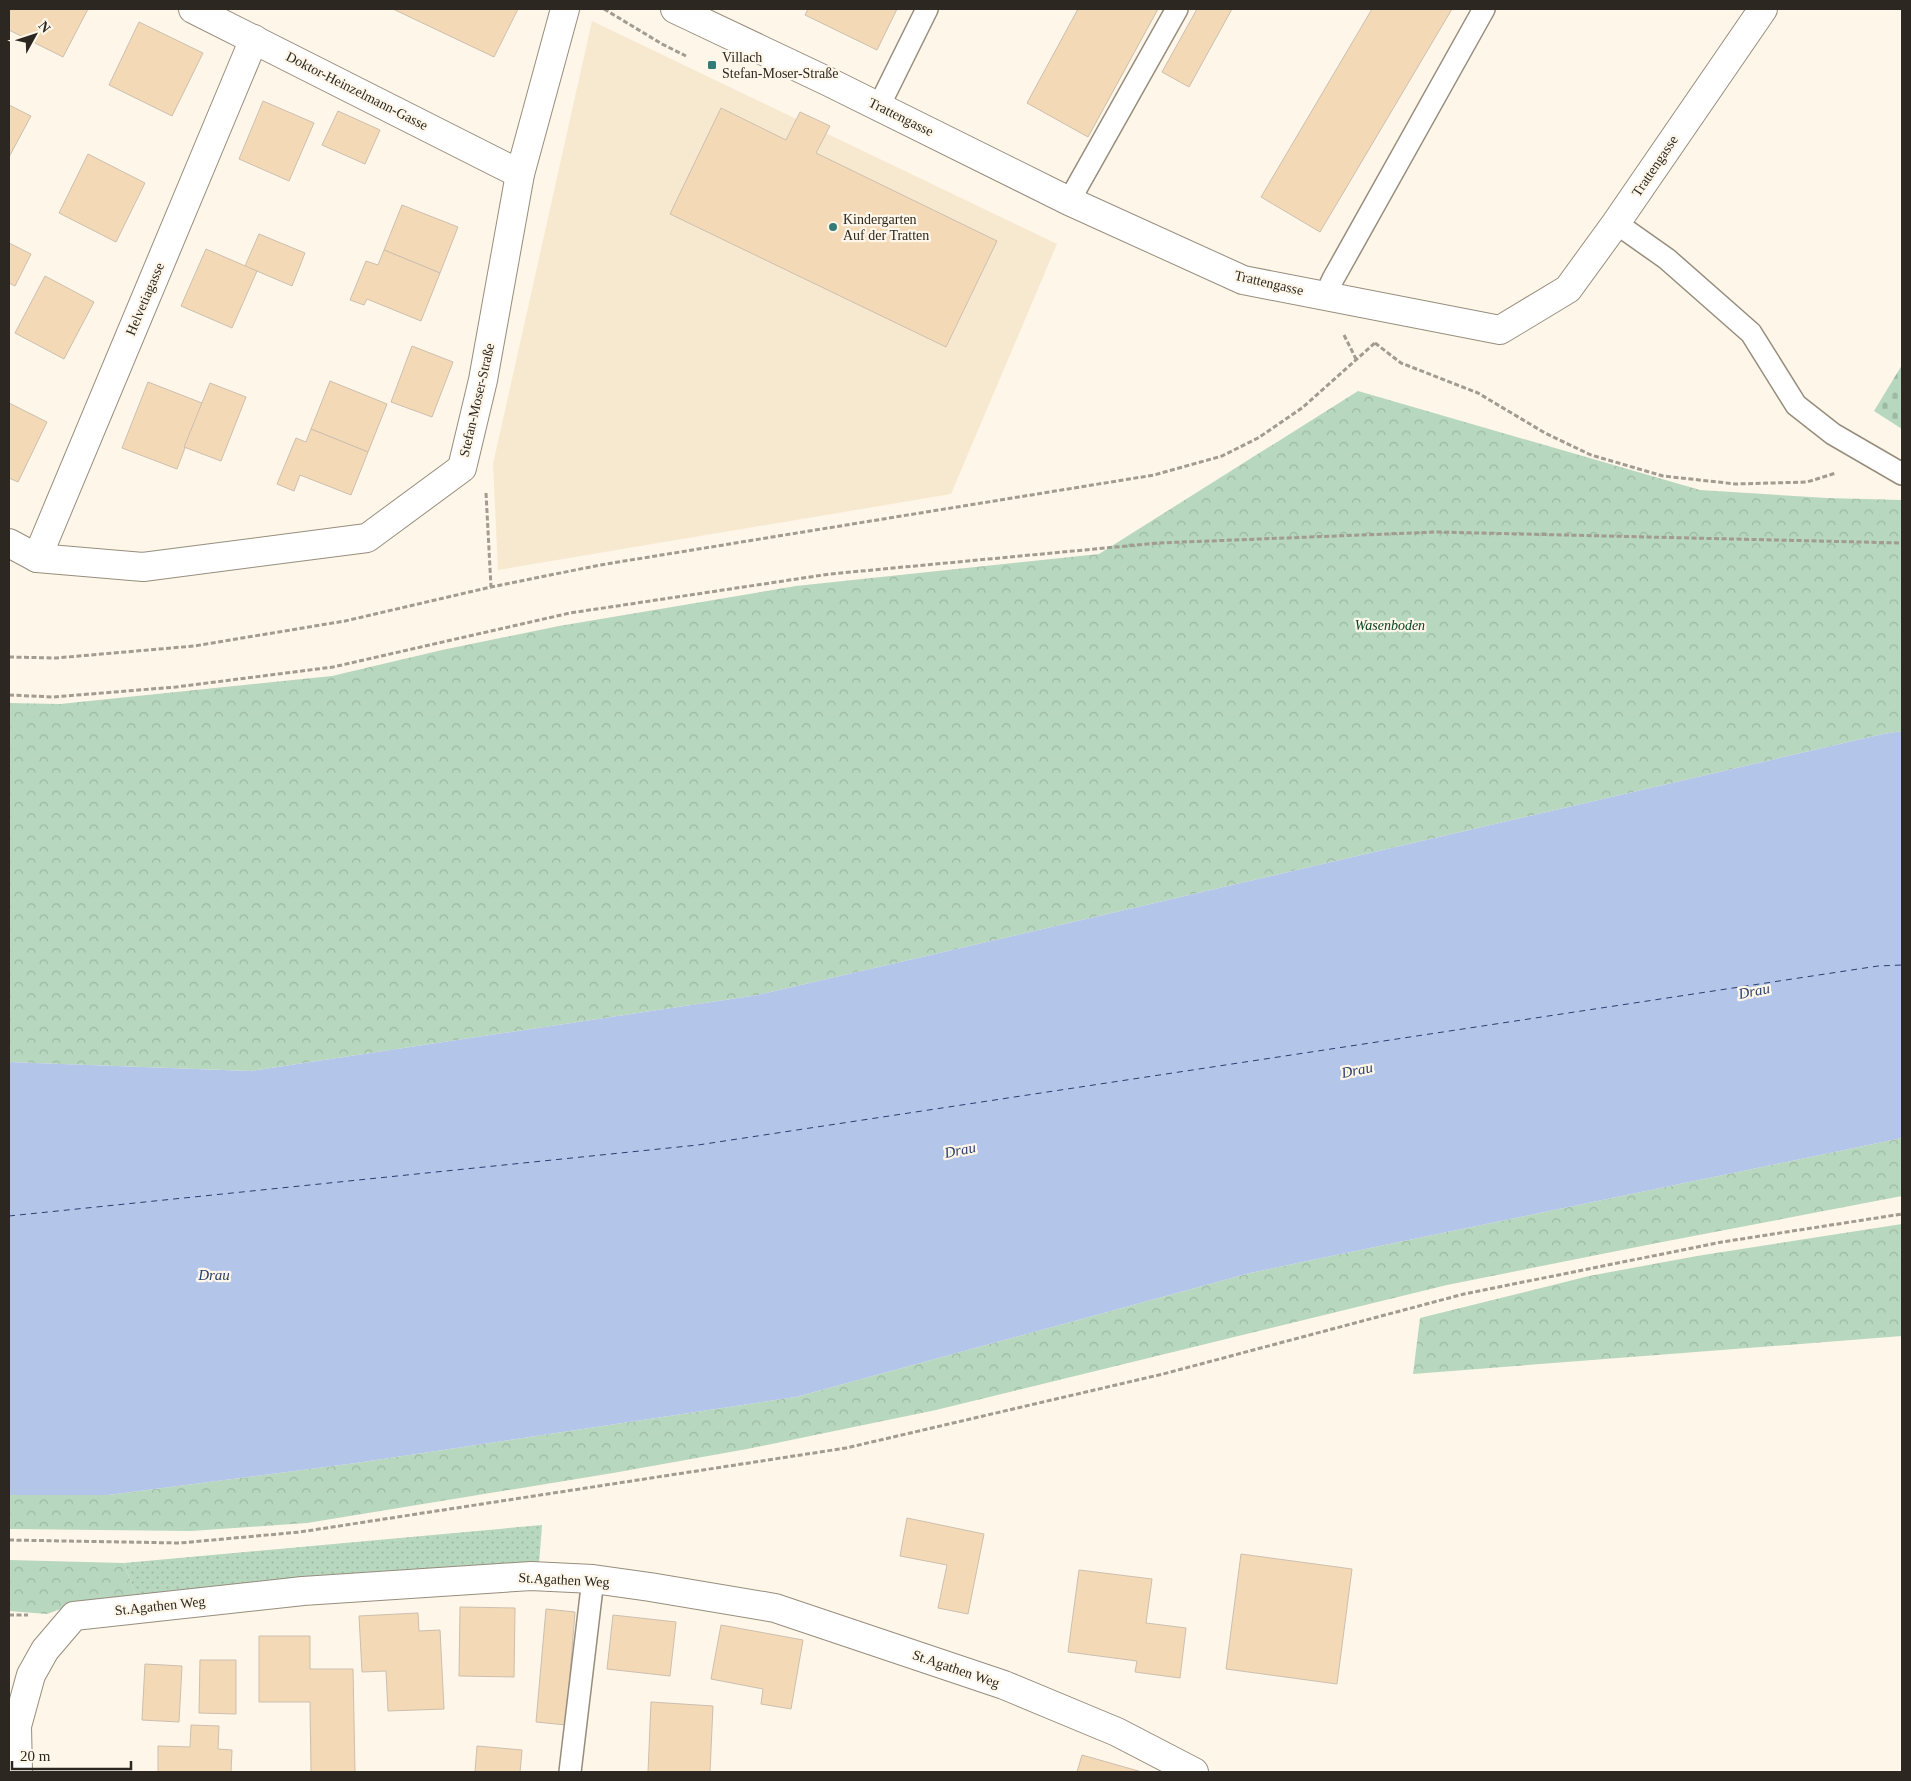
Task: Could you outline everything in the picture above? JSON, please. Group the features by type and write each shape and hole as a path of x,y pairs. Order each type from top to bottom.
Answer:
{"street":[{"name":"Doktor-Heinzelmann-Gasse","path":"193,9 520,174"},
{"name":"Stefan-Moser-Straße","path":"9,543 37,558 143,567 367,538 462,468 483,380 520,174 566,9"},
{"name":"Trattengasse","path":"675,9 879,106 1069,201 1243,280 1500,330 1568,289 1616,223 1763,9"},
{"name":"Helvetiagasse","path":"37,558 254,39"},
{"name":"St.Agathen Weg","path":"18,1772 17,1726 31,1675 45,1650 74,1616 303,1591 531,1576 593,1579 650,1586 774,1608 1004,1685 1117,1732 1194,1772"}],"lane":[{"path":"879,106 927,9"},
{"path":"1069,201 1177,9"},
{"path":"1325,296 1484,9"},
{"path":"1616,223 1667,259 1751,333 1796,406 1833,434 1902,474"},
{"path":"570,1772 593,1579"}],"path":[{"path":"9,657 56,658 194,646 345,621 491,587 610,564 1154,476 1222,456 1258,438 1302,408 1374,343 1422,314"},
{"path":"1374,343 1401,363 1478,393 1545,434 1591,455 1663,476 1736,484 1807,482 1876,459"},
{"path":"462,468 485,478 491,587"},
{"path":"9,695 53,697 166,688 333,667 570,613 830,574 1158,543 1437,532 1902,543"},
{"path":"9,1540 180,1543 300,1532 846,1448 1164,1374 1464,1294 1722,1242 1902,1214"}],"shaded area":[{"path":"592,21 1057,244 951,494 498,570 493,464"}],"green space":[{"path":"1902,365 1902,429 1874,411"},
{"name":"Wasenboden","path":"1358,391 1700,490 1827,498 1902,500 1902,731 758,995 250,1071 9,1062 9,703 60,704 332,676 442,650 559,626 796,586 1099,554"},
{"path":"1902,1138 1902,1196 1447,1285 936,1410 747,1449 307,1523 191,1531 9,1529 9,1495 108,1495 356,1463 796,1397 1250,1273"},
{"path":"1902,1224 1902,1336 1413,1374 1420,1318 1589,1276 1697,1256"},
{"path":"542,1525 539,1564 136,1596 124,1563"},
{"path":"9,1560 124,1563 136,1596 77,1603 47,1614 9,1611"}],"water":[{"name":"Drau","path":"1902,731 1902,1138 1250,1273 796,1397 356,1463 108,1495 9,1495 9,1062 250,1071 758,995"}],"building":[{"path":"9,9 88,9 63,57 9,30"},
{"path":"393,9 518,9 494,57"},
{"path":"808,9 897,9 877,50 805,15"},
{"path":"1078,9 1158,9 1088,137 1027,103"},
{"path":"1197,9 1232,9 1189,87 1162,72"},
{"path":"1372,9 1452,9 1320,232 1261,197"},
{"path":"139,22 203,53 172,116 109,85"},
{"path":"263,101 314,123 289,181 239,159"},
{"path":"9,105 31,116 9,157"},
{"name":"Kindergarten Auf der Tratten","path":"721,108 786,140 800,112 830,126 816,153 997,241 946,347 670,214"},
{"path":"338,111 380,130 365,164 322,145"},
{"path":"88,154 145,183 116,242 59,213"},
{"path":"402,205 458,227 440,273 384,250"},
{"path":"259,234 305,253 292,286 245,266"},
{"path":"9,243 31,254 15,286 9,283"},
{"path":"206,249 257,271 232,328 181,306"},
{"path":"384,250 440,273 421,321 367,299 364,305 350,300 366,261 378,265"},
{"path":"45,276 94,302 64,359 15,333"},
{"path":"412,346 453,362 432,417 391,402"},
{"path":"330,381 387,404 368,452 311,429"},
{"path":"148,382 202,403 177,469 122,448"},
{"path":"210,383 246,397 221,461 184,447"},
{"path":"9,403 47,422 18,482 9,478"},
{"path":"311,429 368,452 351,495 300,475 294,491 277,484 296,438 306,442"},
{"path":"907,1518 984,1534 968,1614 938,1608 947,1565 900,1556"},
{"path":"1241,1554 1352,1569 1337,1684 1226,1669"},
{"path":"1079,1570 1152,1579 1146,1623 1186,1628 1180,1678 1135,1672 1137,1661 1068,1652"},
{"path":"460,1607 515,1608 514,1677 459,1676"},
{"path":"546,1609 575,1612 566,1725 536,1722"},
{"path":"418,1613 419,1631 440,1630 444,1709 388,1711 386,1671 362,1672 359,1616"},
{"path":"613,1615 676,1622 670,1676 607,1669"},
{"path":"721,1625 803,1640 791,1709 761,1704 763,1689 711,1679"},
{"path":"259,1636 310,1636 310,1669 353,1669 355,1772 311,1772 310,1702 259,1702"},
{"path":"200,1660 236,1660 236,1714 199,1713"},
{"path":"145,1664 182,1666 179,1722 142,1720"},
{"path":"651,1702 713,1706 710,1772 648,1772"},
{"path":"191,1725 219,1726 218,1749 232,1750 231,1772 158,1772 158,1746 190,1747"},
{"path":"477,1746 522,1750 520,1772 475,1772"},
{"path":"1082,1755 1142,1772 1077,1772"}],"ferry route":[{"path":"9,1216 698,1145 1878,966 1902,965"}],"place":[{"name":"Villach Stefan-Moser-Straße","path":"712,65"},
{"name":"Kindergarten Auf der Tratten","path":"833,227"}]}
